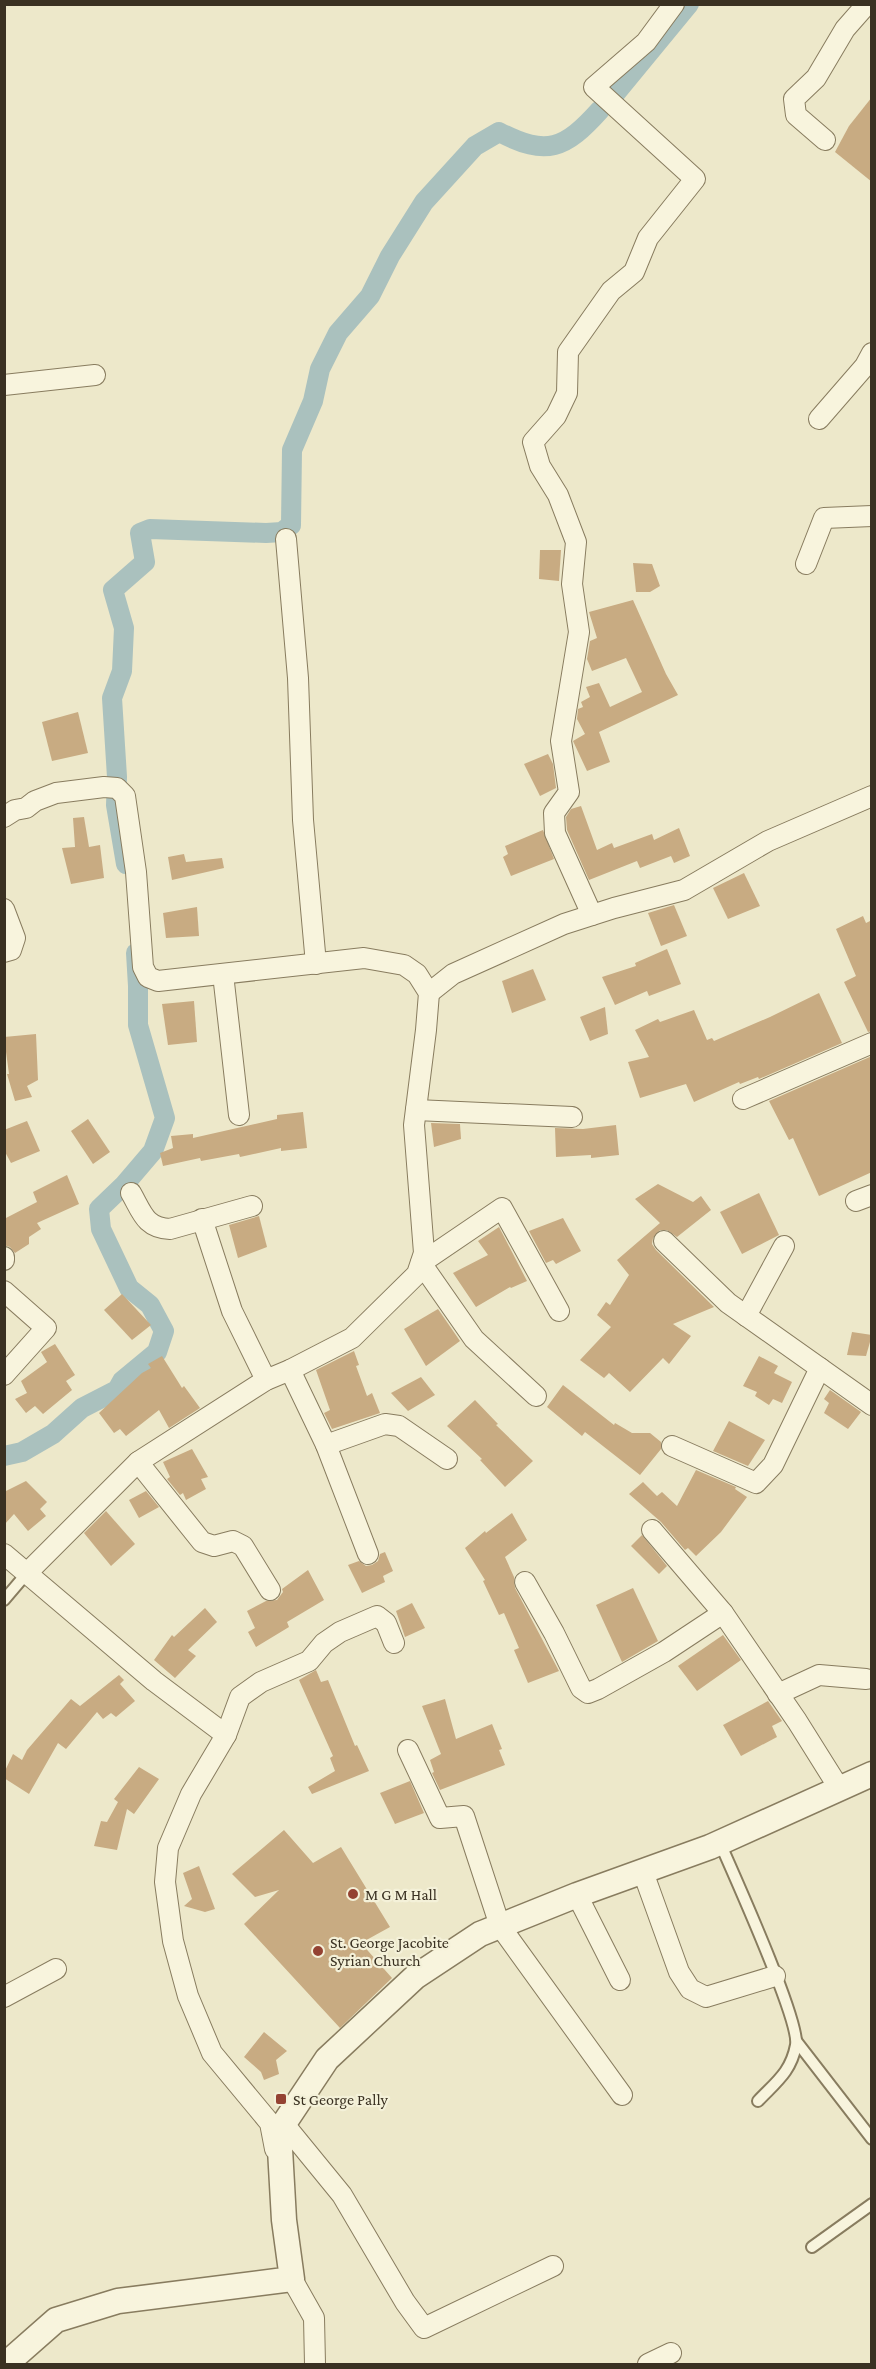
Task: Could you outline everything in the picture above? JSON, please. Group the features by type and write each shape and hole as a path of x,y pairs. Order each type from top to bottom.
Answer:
{"street":[{"path":"592,915 555,832 554,813 568,792 561,741 579,632 572,584 576,542 558,495 540,465 533,442 556,416 567,393 568,352 610,291 634,272 648,238 695,179 594,87 646,42 674,4"},
{"path":"825,140 796,115 794,99 816,78 845,29 867,4"},
{"path":"819,419 865,366 872,353"},
{"path":"4,385 95,375"},
{"path":"806,564 824,518 872,516"},
{"path":"286,539 298,678 303,820 316,964"},
{"path":"4,817 56,793 114,788 125,796 136,872 143,967 148,977 158,981 364,958 404,965 417,974 429,993 414,1125 424,1253 417,1274 352,1338 266,1380 138,1462 27,1573"},
{"path":"429,993 453,974 564,924 684,890 768,842 872,796"},
{"path":"4,909 15,938 11,950 4,952"},
{"path":"223,974 238,1115"},
{"path":"743,1099 872,1043"},
{"path":"416,1110 572,1117"},
{"path":"131,1193 149,1224 158,1229 170,1229 252,1206"},
{"path":"421,1263 502,1208 559,1311"},
{"path":"202,1219 232,1311 266,1380"},
{"path":"663,1241 728,1303 872,1405"},
{"path":"746,1316 784,1246"},
{"path":"421,1263 474,1339 536,1396"},
{"path":"4,1291 46,1328 4,1375"},
{"path":"672,1446 756,1483 773,1464 820,1368"},
{"path":"290,1370 326,1445 368,1554"},
{"path":"326,1445 385,1424 399,1426 447,1458"},
{"path":"138,1462 202,1542 214,1546 233,1541 243,1546 270,1590"},
{"path":"652,1530 723,1613 839,1788"},
{"path":"4,1554 154,1681 226,1735"},
{"path":"525,1582 554,1633 580,1688 588,1693 664,1652 723,1613"},
{"path":"282,2178 270,2123 212,2053 188,1996 172,1941 165,1882 168,1848 190,1794 226,1735 240,1697 261,1682 309,1661 324,1643 340,1632 377,1616 386,1623 394,1643"},
{"path":"778,1694 819,1675 866,1679"},
{"path":"408,1750 440,1818 464,1816 500,1926 622,2095"},
{"path":"315,2364 314,2318 292,2279 284,2220 279,2131 327,2059 415,1977 480,1934 577,1895 720,1843 872,1774"},
{"path":"644,1872 679,1972 690,1989 706,1996 775,1976"},
{"path":"577,1895 620,1980"},
{"path":"4,1997 56,1969"},
{"path":"284,2124 342,2195 405,2302 424,2328 553,2266"},
{"path":"6,2364 56,2320 118,2301 292,2279"},
{"path":"648,2364 671,2353"}],"lane":[{"path":"4,1600 27,1573"},
{"path":"720,1843 789,2009 797,2042 872,2139"},
{"path":"758,2101 790,2067 797,2042"},
{"path":"812,2247 872,2204"}],"building":[{"path":"872,97 872,182 835,152 849,126"},
{"path":"540,550 561,550 559,581 539,579"},
{"path":"633,563 652,564 660,586 650,592 636,592"},
{"path":"633,600 666,674 678,695 599,732 610,762 587,771 573,741 585,734 577,719 578,709 583,707 581,702 590,697 586,687 599,683 610,707 642,692 626,658 592,671 587,659 590,641 597,638 589,612"},
{"path":"78,712 88,753 52,761 42,722"},
{"path":"548,754 553,764 556,788 540,796 524,764"},
{"path":"581,806 597,850 612,843 614,848 652,834 654,840 679,828 690,856 674,863 671,856 640,868 637,861 589,880 567,830 566,817 571,809"},
{"path":"84,817 89,847 100,845 104,878 71,884 62,848 75,847 73,818"},
{"path":"543,830 554,859 511,876 503,857 508,854 505,846"},
{"path":"184,854 186,862 222,858 224,868 172,880 168,857"},
{"path":"744,873 760,906 728,919 713,888"},
{"path":"674,905 687,936 661,946 648,913"},
{"path":"197,907 199,936 166,938 163,913"},
{"path":"863,916 866,923 872,920 872,1031 868,1032 844,982 856,976 836,929"},
{"path":"667,949 681,984 649,996 647,991 615,1005 602,977 636,966 635,963"},
{"path":"533,969 546,1000 512,1013 502,981"},
{"path":"819,993 842,1043 759,1079 758,1077 740,1084 739,1082 694,1102 686,1084 640,1098 628,1062 649,1057 635,1030 658,1019 660,1022 694,1010 707,1040 712,1038 714,1041"},
{"path":"194,1001 197,1042 168,1045 162,1004"},
{"path":"605,1007 608,1034 590,1041 580,1017"},
{"path":"36,1034 38,1080 27,1086 32,1097 15,1101 7,1074 9,1074 4,1037"},
{"path":"872,1056 872,1172 819,1196 793,1138 789,1140 769,1101"},
{"path":"303,1112 307,1148 281,1151 281,1148 240,1157 239,1154 201,1161 200,1158 163,1166 160,1153 173,1148 171,1136 193,1134 193,1138 277,1119 277,1115"},
{"path":"88,1119 110,1152 93,1164 71,1131"},
{"path":"27,1121 40,1151 11,1163 4,1150 4,1130"},
{"path":"431,1123 460,1124 461,1139 434,1147"},
{"path":"616,1125 619,1155 591,1158 591,1155 556,1157 555,1128 583,1129"},
{"path":"67,1175 79,1204 37,1223 41,1229 29,1237 29,1244 15,1253 10,1247 4,1245 4,1219 37,1202 33,1192"},
{"path":"658,1184 693,1202 701,1196 711,1210 677,1237 667,1230 660,1230 653,1238 652,1244 714,1307 673,1324 691,1336 669,1364 663,1358 630,1392 609,1373 604,1378 580,1360 611,1327 597,1315 606,1302 610,1305 629,1275 617,1260 660,1223 635,1199"},
{"path":"759,1193 779,1235 742,1254 720,1212"},
{"path":"259,1216 267,1247 238,1258 229,1225"},
{"path":"563,1218 581,1251 556,1264 553,1260 546,1263 529,1231"},
{"path":"499,1227 527,1281 510,1287 476,1307 453,1273 488,1255 478,1241"},
{"path":"122,1294 151,1325 132,1340 104,1310"},
{"path":"438,1309 460,1341 426,1366 404,1329"},
{"path":"852,1332 872,1335 866,1356 847,1355"},
{"path":"55,1344 75,1375 66,1381 72,1390 43,1414 35,1406 26,1413 15,1399 27,1393 21,1381 47,1362 41,1352"},
{"path":"354,1351 359,1365 356,1366 367,1396 372,1393 380,1413 332,1429 324,1413 330,1410 316,1370"},
{"path":"162,1356 182,1388 184,1386 200,1408 169,1428 159,1410 126,1436 120,1429 114,1433 99,1413 142,1373 151,1368 148,1364"},
{"path":"759,1356 778,1366 774,1373 792,1382 782,1403 773,1399 769,1405 755,1396 757,1392 743,1386"},
{"path":"421,1377 435,1395 408,1411 391,1393"},
{"path":"563,1385 614,1425 615,1423 632,1433 650,1433 661,1442 661,1449 640,1475 585,1432 582,1436 547,1407"},
{"path":"830,1390 861,1412 848,1429 824,1413 829,1403 824,1399"},
{"path":"475,1400 498,1424 496,1425 533,1461 505,1487 480,1460 482,1459 447,1426"},
{"path":"729,1421 765,1440 748,1466 713,1451"},
{"path":"192,1449 208,1477 201,1479 206,1489 186,1500 183,1493 180,1495 167,1479 170,1477 163,1462"},
{"path":"696,1470 736,1487 735,1489 747,1497 721,1532 696,1556 688,1548 685,1550 661,1522 629,1494 643,1482 657,1496 662,1492 677,1506"},
{"path":"26,1481 47,1502 40,1509 46,1516 28,1531 14,1514 4,1525 4,1492"},
{"path":"146,1491 159,1507 139,1518 129,1500"},
{"path":"106,1511 135,1544 111,1566 84,1533"},
{"path":"512,1513 527,1540 505,1557 514,1577 515,1588 559,1671 528,1683 514,1650 519,1648 504,1613 499,1615 483,1581 485,1580 465,1548"},
{"path":"642,1535 667,1566 659,1574 631,1546"},
{"path":"385,1552 393,1571 383,1576 385,1582 362,1593 348,1565 359,1561 366,1566 372,1565 378,1561 380,1554"},
{"path":"308,1570 324,1600 287,1622 289,1627 256,1647 248,1632 255,1628 247,1611 266,1601 277,1600 283,1592 282,1589"},
{"path":"633,1588 658,1641 622,1662 596,1605"},
{"path":"412,1603 425,1628 405,1637 396,1611"},
{"path":"205,1608 217,1622 188,1650 196,1656 175,1678 154,1660 172,1635 174,1637"},
{"path":"723,1635 741,1660 697,1691 678,1666"},
{"path":"316,1670 321,1682 328,1680 355,1746 357,1745 369,1771 312,1794 308,1787 335,1771 330,1758 333,1756 299,1680"},
{"path":"119,1675 124,1680 120,1684 135,1701 116,1717 111,1713 103,1719 97,1712 66,1749 58,1743 29,1794 4,1778 13,1754 22,1760 27,1750 71,1699 80,1706"},
{"path":"445,1699 456,1739 492,1724 502,1749 499,1750 505,1765 440,1790 432,1773 434,1772 430,1760 441,1754 422,1706"},
{"path":"768,1701 782,1721 772,1726 777,1737 741,1756 723,1725"},
{"path":"139,1767 159,1779 134,1814 127,1809 117,1850 94,1846 101,1821 107,1822 118,1802 114,1799"},
{"path":"410,1781 424,1813 395,1824 380,1793"},
{"name":"St. George Jacobite Syrian Church","path":"284,1830 313,1863 341,1847 390,1927 361,1943 392,1978 340,2028 244,1924 279,1890 255,1897 232,1874"},
{"path":"199,1866 215,1909 205,1912 184,1906 192,1899 183,1873"},
{"path":"264,2032 287,2051 276,2060 279,2074 264,2080 261,2072 244,2057"}],"waterway":[{"path":"615,94 689,4"},
{"path":"126,864 116,805 117,777 112,698 122,671 124,628 113,590 145,562 140,533 150,529 266,533 282,532 291,525 292,450 313,401 320,369 338,333 370,296 390,256 424,202 475,146 499,132 530,145 554,145 576,133 600,110"},
{"path":"4,1456 22,1452 53,1434 82,1408 117,1390 122,1381 157,1352 164,1331 150,1305 129,1288 101,1229 99,1209 124,1185 153,1151 165,1118 138,1025 136,953"}],"place":[{"name":"M G M Hall","path":"353,1894"},
{"name":"St. George Jacobite Syrian Church","path":"318,1951"},
{"name":"St George Pally","path":"281,2099"}]}
